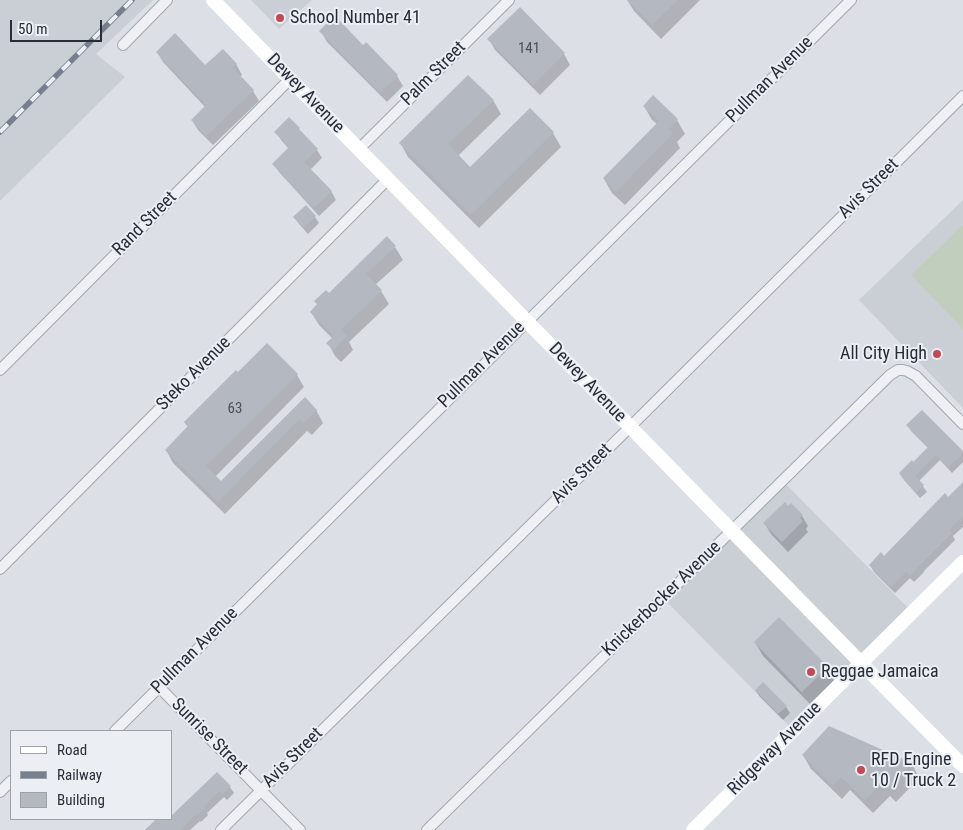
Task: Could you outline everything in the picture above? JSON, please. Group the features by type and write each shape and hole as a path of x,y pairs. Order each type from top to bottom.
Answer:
{"street":[{"path":"123,45 167,0"},
{"name":"Dewey Avenue","path":"213,0 963,766"},
{"name":"Palm Street","path":"358,149 509,0"},
{"name":"Pullman Avenue","path":"116,730 850,0"},
{"name":"Rand Street","path":"0,370 290,79"},
{"name":"Avis Street","path":"221,830 963,96"},
{"name":"Steko Avenue","path":"0,569 388,179"},
{"name":"Knickerbocker Avenue","path":"427,830 890,375 898,370 907,371 916,376 963,424"},
{"name":"Ridgeway Avenue","path":"693,830 963,562"},
{"name":"Sunrise Street","path":"159,687 300,830"},
{"path":"0,792 10,782"}],"shaded area":[{"path":"0,0 153,0 96,54 125,77 0,201"},
{"name":"School Number 41","path":"251,0 312,0 279,29"},
{"name":"All City High","path":"963,200 963,408 859,300"},
{"path":"782,480 912,612 793,730 663,598"}],"green space":[{"path":"963,225 963,329 911,275"}],"building":[{"path":"627,0 678,0 652,25"},
{"path":"520,7 565,53 533,85 487,39"},
{"path":"338,19 363,45 366,42 398,75 380,93 319,31 330,20 334,23"},
{"path":"175,33 205,65 223,49 237,64 233,68 254,90 206,136 191,120 206,105 156,52"},
{"path":"468,75 494,100 448,144 470,167 530,108 554,132 471,215 399,143"},
{"path":"653,95 678,119 669,129 673,133 616,192 603,178 659,121 643,106"},
{"path":"289,117 318,149 304,162 332,191 314,208 272,164 289,147 274,132"},
{"path":"306,205 316,216 304,228 293,217"},
{"path":"387,236 396,246 366,274 382,290 341,330 347,336 333,350 326,343 334,336 310,312 317,304 314,301 326,290 329,293"},
{"path":"267,343 298,374 206,466 221,481 305,397 317,410 304,423 299,419 218,502 165,450 188,426 184,422 236,370 238,372"},
{"path":"922,410 963,453 948,467 936,455 915,476 924,485 916,493 899,473 928,447 906,425"},
{"path":"963,482 963,516 949,530 952,533 910,576 906,572 891,587 869,565 881,552 884,556 945,493 948,497"},
{"path":"785,502 788,506 791,503 803,515 800,518 803,521 782,542 763,523"},
{"path":"779,617 828,667 802,692 754,642"},
{"path":"763,682 787,706 778,714 755,690"},
{"name":"RFD Engine 10 / Truck 2","path":"829,726 912,763 887,789 881,783 865,800 841,777 833,785 802,755"},
{"path":"217,772 231,786 222,794 219,791 197,816 195,815 180,830 145,830 155,820 172,820 172,815"}],"railway":[{"path":"0,132 132,0"}],"place":[{"name":"School Number 41","path":"280,18"},
{"name":"All City High","path":"937,354"},
{"name":"Reggae Jamaica","path":"811,672"},
{"name":"RFD Engine 10 / Truck 2","path":"861,770"}]}
